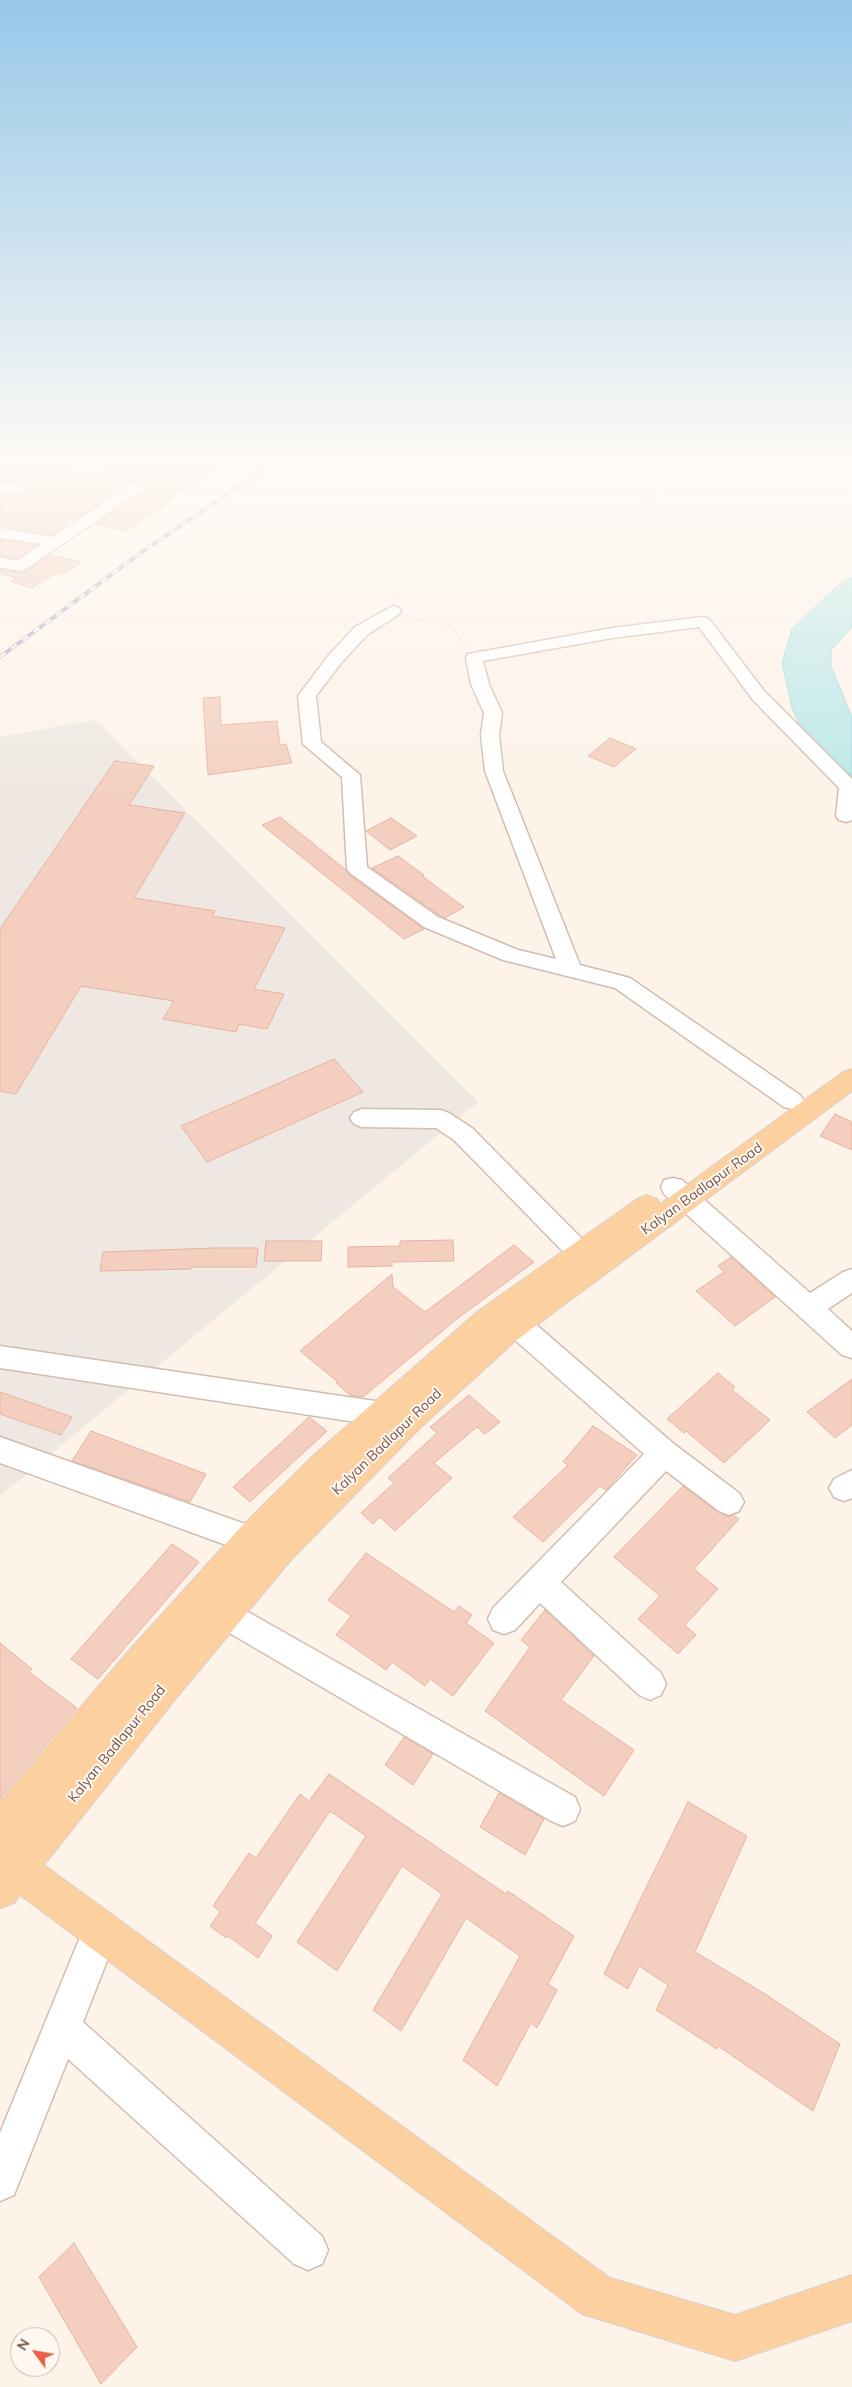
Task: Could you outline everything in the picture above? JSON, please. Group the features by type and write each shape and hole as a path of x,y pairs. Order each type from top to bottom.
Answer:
{"main road":[{"name":"Kalyan Badlapur Road","path":"679,1193 792,1101 852,1056"},
{"name":"Kalyan Badlapur Road","path":"0,1831 138,1666 251,1540 326,1464 487,1320 587,1260 679,1193 852,1078"},
{"name":"Kalyan Badlapur Road","path":"5,1871 278,1550 408,1420 503,1333 516,1324 587,1260"},
{"path":"5,1871 100,1933 598,2298 736,2338 852,2298"}],"street":[{"path":"393,611 361,631 335,659 307,696 312,744 351,775 356,869 431,922 511,955 622,984 792,1101"},
{"path":"571,970 494,771 490,735 493,713 480,684 474,658 612,633 703,622 759,696 849,787 846,816"},
{"path":"362,1118 441,1119 463,1134 587,1260"},
{"path":"679,1193 852,1347"},
{"path":"808,1308 852,1278"},
{"path":"516,1324 664,1453 729,1502"},
{"path":"0,1358 382,1414"},
{"path":"0,1450 251,1540"},
{"path":"504,1619 664,1453"},
{"path":"540,1583 650,1684"},
{"path":"225,1614 563,1809"},
{"path":"0,2181 100,1933"},
{"path":"62,2028 308,2250"}],"path":[{"path":"414,572 392,599 393,611 429,623 451,625 474,658"}],"shaded area":[{"path":"95,720 478,1102 0,1496 0,737"}],"water":[{"path":"852,577 852,627 831,650 831,666 852,717 852,776 810,748 792,708 782,663 792,629 836,587"}],"building":[{"path":"0,572 56,572 32,588 11,581 16,578"},
{"path":"220,697 221,725 277,721 280,745 286,744 292,763 208,775 203,698"},
{"path":"610,738 636,749 614,767 588,756"},
{"path":"115,761 154,766 129,805 185,813 134,898 215,911 212,916 285,928 254,989 284,994 267,1029 239,1024 236,1032 163,1019 174,1001 81,986 16,1094 0,1091 0,929"},
{"path":"280,817 345,869 349,875 424,929 404,939 262,825"},
{"path":"391,818 417,836 390,850 366,831"},
{"path":"398,856 464,907 445,918 372,868"},
{"path":"334,1059 363,1092 207,1162 181,1126"},
{"path":"835,1114 852,1122 852,1150 820,1136"},
{"path":"453,1240 454,1261 392,1262 392,1266 348,1267 348,1247 400,1246 400,1241"},
{"path":"266,1241 322,1241 321,1261 264,1261"},
{"path":"514,1245 534,1262 458,1318 363,1397 350,1395 336,1383 338,1382 300,1351 392,1274 393,1287 425,1312"},
{"path":"258,1248 256,1267 191,1267 191,1269 100,1271 103,1252"},
{"path":"731,1257 775,1297 735,1326 696,1291 724,1272 718,1266"},
{"path":"718,1373 735,1387 732,1390 770,1420 724,1463 686,1431 684,1433 667,1419"},
{"path":"852,1379 852,1425 835,1438 807,1412"},
{"path":"0,1392 72,1417 61,1435 0,1414"},
{"path":"469,1395 500,1422 485,1434 477,1427 434,1463 452,1478 395,1531 380,1517 373,1524 361,1513 394,1483 388,1478 437,1433 430,1427"},
{"path":"309,1417 327,1431 250,1502 233,1487"},
{"path":"593,1426 637,1455 606,1490 600,1486 543,1542 513,1517 568,1465 563,1462"},
{"path":"91,1431 206,1474 190,1502 72,1461"},
{"path":"683,1486 718,1512 728,1517 733,1515 739,1519 694,1569 718,1589 685,1625 696,1635 678,1654 638,1619 660,1596 614,1557"},
{"path":"172,1544 199,1562 98,1679 71,1659"},
{"path":"366,1553 454,1612 459,1606 472,1615 466,1623 494,1643 453,1696 430,1679 425,1686 392,1662 386,1670 336,1635 351,1616 328,1600"},
{"path":"545,1610 594,1656 561,1700 634,1750 604,1796 485,1711 530,1647 521,1640"},
{"path":"0,1643 32,1669 29,1672 77,1708 0,1799"},
{"path":"404,1737 433,1754 413,1785 385,1765"},
{"path":"329,1774 506,1894 508,1891 574,1936 548,1984 557,1990 537,2028 531,2023 497,2086 463,2060 520,1956 466,1918 401,2031 373,2010 442,1894 402,1866 337,1971 297,1942 366,1836 330,1811 255,1923 272,1936 258,1958 228,1936 226,1938 210,1926 220,1912 213,1906 249,1853 256,1858 300,1794 309,1801"},
{"path":"499,1793 544,1819 525,1855 480,1827"},
{"path":"688,1802 747,1836 695,1952 765,1994 840,2044 813,2111 718,2046 717,2049 656,2010 668,1985 639,1966 628,1989 604,1974"},
{"path":"74,2243 137,2347 101,2384 39,2277"}],"railway":[{"path":"0,657 114,572"}]}
